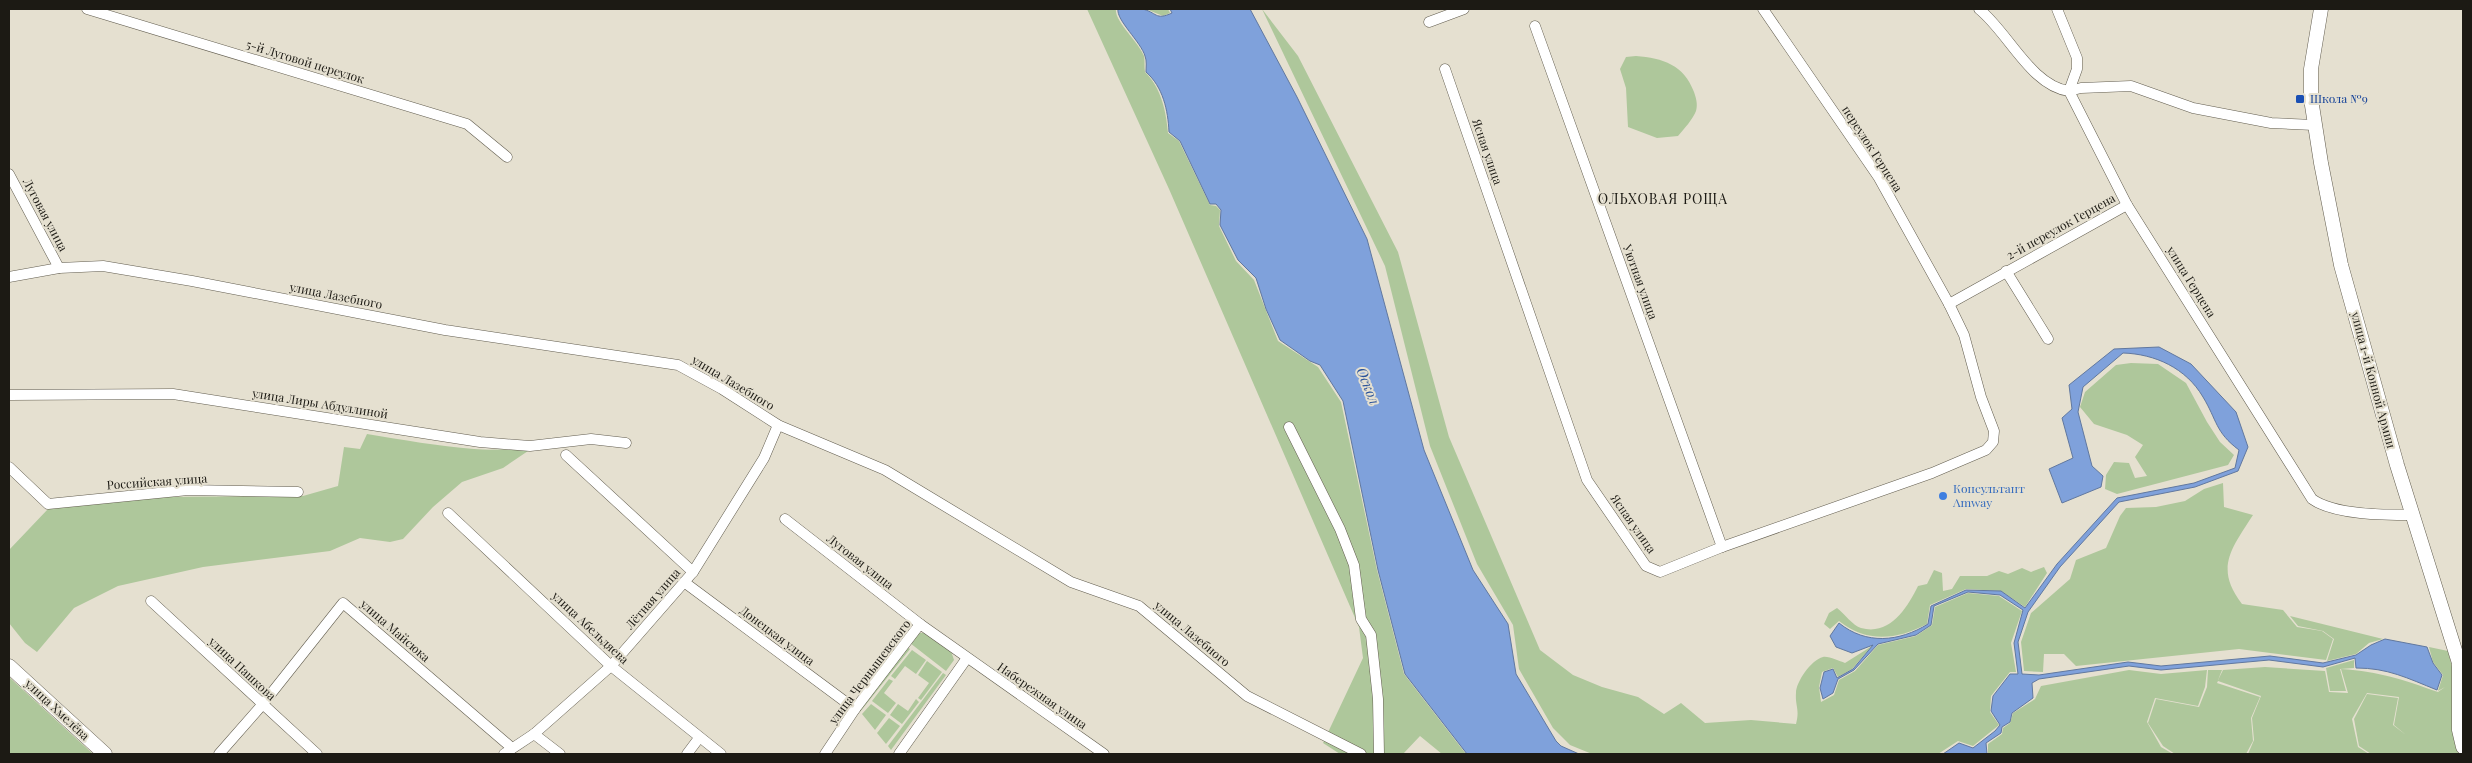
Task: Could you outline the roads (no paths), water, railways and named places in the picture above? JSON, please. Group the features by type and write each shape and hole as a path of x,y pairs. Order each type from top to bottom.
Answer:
{"main road":[{"name":"улица 1-й Конной Армии","path":"2322,9 2311,69 2314,125 2341,265 2397,465 2459,647 2461,662 2459,730 2463,747"},
{"name":"улица Хмелёва","path":"9,666 105,754"}],"street":[{"name":"5-й Луговой переулок","path":"87,9 467,124 507,157"},
{"path":"1429,22 1464,9"},
{"name":"переулок Герцена","path":"1763,9 1879,178 1949,304 1964,335"},
{"path":"1979,9 1988,16 2031,68 2057,90 2070,92 2081,88 2131,86 2193,108 2271,123 2314,125"},
{"path":"2057,9 2077,58 2077,69 2070,92"},
{"name":"Уютная улица","path":"1535,26 1722,547"},
{"name":"Ясная улица","path":"1445,69 1587,480 1646,566 1660,572 1722,547 1932,472 1986,450 1993,442 1994,431 1981,397 1964,335"},
{"name":"улица Герцена","path":"2070,92 2127,205 2312,499 2323,507 2386,515 2413,515"},
{"name":"Луговая улица","path":"9,174 59,268"},
{"name":"2-й переулок Герцена","path":"1949,304 2127,205"},
{"name":"улица Лазебного","path":"9,277 59,268 103,266 445,330 678,365 722,389 778,425 884,470 1071,582 1139,606 1247,696 1361,754"},
{"name":"2-й переулок Герцена","path":"2006,271 2048,339"},
{"name":"улица Лиры Абдуллиной","path":"9,396 173,394 480,442 530,446 591,439 626,443"},
{"name":"Лётная улица","path":"508,751 534,734 611,666 693,572 764,458 778,425"},
{"path":"1289,427 1340,530 1354,565 1361,619 1371,635 1378,699 1379,754"},
{"path":"566,455 693,572"},
{"name":"Российская улица","path":"9,467 48,504 188,490 298,492"},
{"name":"улица Абельдяева","path":"448,513 611,666 721,754"},
{"name":"Луговая улица","path":"785,519 920,624"},
{"name":"Донецкая улица","path":"684,582 855,710"},
{"name":"улица Пашкова","path":"151,601 317,754"},
{"name":"улица Майсюка","path":"219,754 262,705 343,603 508,751"},
{"name":"улица Чернышевского","path":"825,754 855,710 920,624 967,658"},
{"path":"903,753 967,658"},
{"name":"Набережная улица","path":"967,658 1104,754"},
{"path":"534,734 560,754"},
{"path":"686,754 699,738"}],"water":[{"name":"Оскол","path":"1139,8 1162,16 1172,13 1170,9 1250,9 1297,97 1367,239 1424,450 1473,570 1508,624 1516,674 1556,741 1561,746 1579,754 1467,754 1405,674 1378,570 1343,401 1320,365 1310,361 1280,340 1266,309 1256,278 1238,260 1220,225 1221,210 1216,204 1210,204 1180,141 1169,132 1164,99 1157,85 1146,72 1146,60 1143,50 1121,19 1118,9"},
{"path":"2159,347 2191,364 2236,412 2248,447 2238,471 2195,487 2119,502 2060,567 2028,612 2018,642 2022,674 2039,675 2128,662 2161,666 2270,656 2323,663 2356,655 2371,645 2385,639 2427,647 2433,663 2442,675 2437,690 2388,672 2356,668 2355,658 2323,667 2269,660 2161,670 2129,666 2039,679 2032,683 2033,698 2012,713 2010,722 2002,727 2001,733 1986,743 1987,754 1943,754 1959,743 1973,748 1995,731 2000,725 1991,711 1993,696 2010,674 2018,674 2014,643 2023,610 2000,595 1968,592 1934,606 1931,625 1916,635 1878,644 1854,670 1838,679 1833,693 1823,699 1820,688 1824,672 1833,669 1837,678 1853,669 1873,645 1852,653 1836,647 1830,636 1839,623 1849,630 1871,638 1906,635 1928,624 1931,606 1966,590 2001,591 2025,608 2057,564 2117,498 2194,483 2235,468 2239,450 2225,437 2203,397 2188,378 2169,364 2147,356 2123,353 2083,387 2078,412 2092,466 2103,476 2101,487 2062,503 2049,469 2073,458 2062,418 2072,409 2069,385 2114,349"}],"place":[{"name":"Школа №9","path":"2300,99"},
{"name":"Консультант Amway","path":"1943,496"}],"district":[{"name":"ОЛЬХОВАЯ РОЩА","path":"1663,199"}]}
